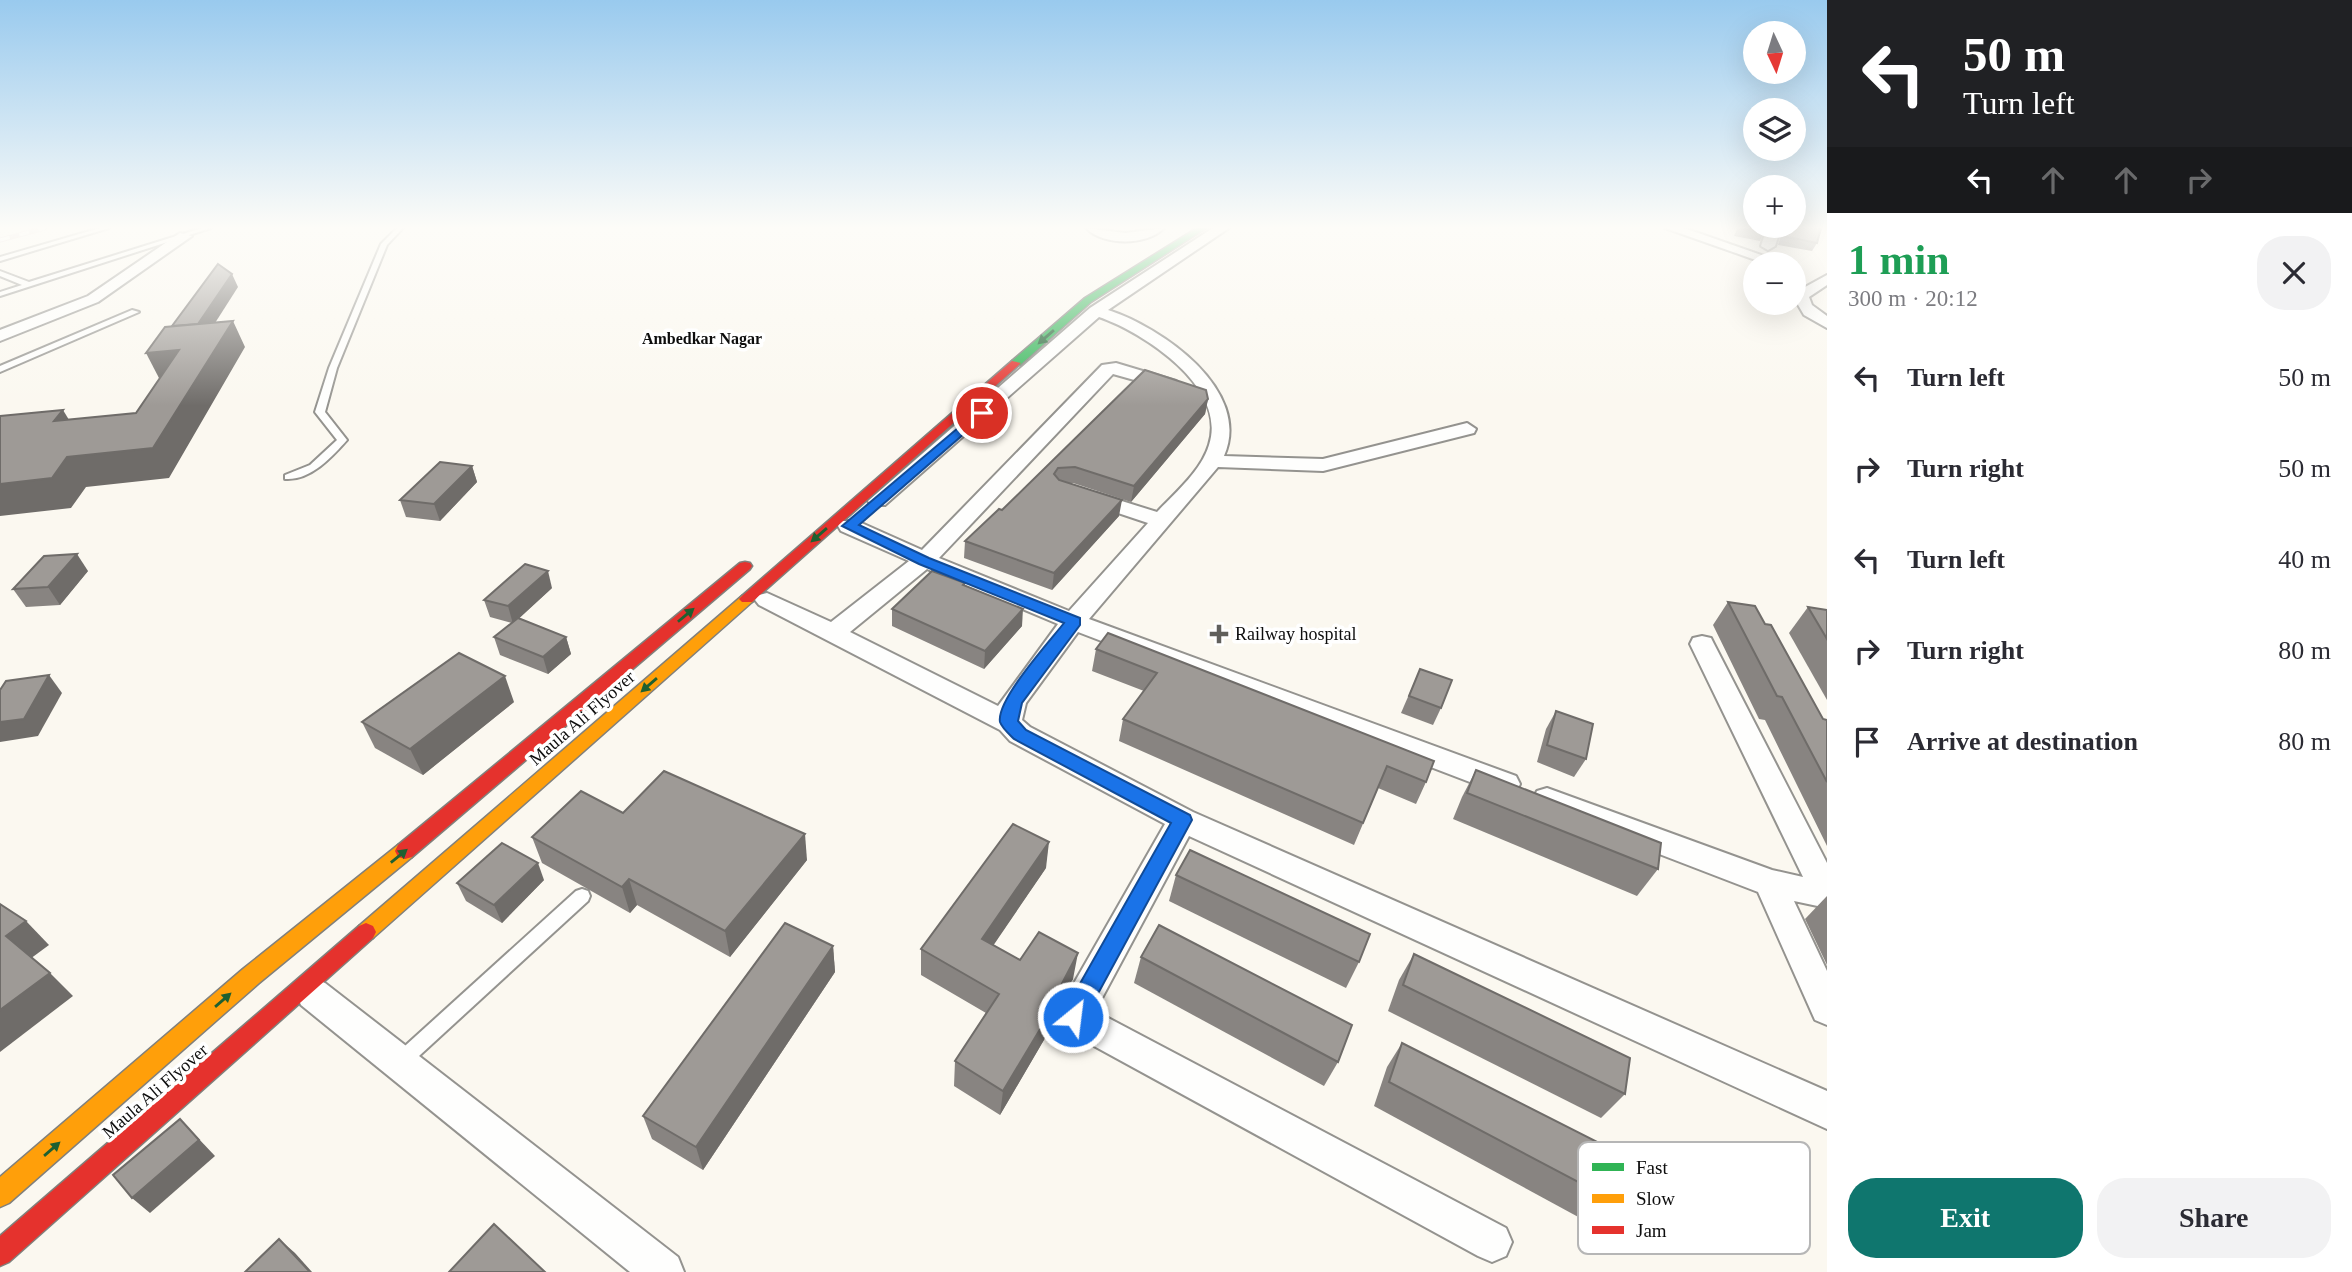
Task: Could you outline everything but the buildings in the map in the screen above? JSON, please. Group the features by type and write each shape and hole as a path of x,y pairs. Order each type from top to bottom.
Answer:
{"main road":[{"path":"975,377 1085,287"},
{"name":"Maula Ali Flyover","path":"13,1262 1035,346 1088,300 1108,287"},
{"name":"Maula Ali Flyover","path":"0,1194 251,976 503,772 762,552"}],"street":[{"path":"0,336 93,299 110,287"},
{"path":"13,1262 313,994 849,526 962,432 1096,312 1133,287"},
{"path":"1806,296 1827,299"},
{"path":"1806,308 1811,314 1827,323"},
{"path":"1009,723 1009,711 1014,701 1074,621 1211,461 1221,430 1212,399 1184,363 1150,332 1096,312"},
{"path":"833,633 924,561 1108,369 1116,368 1212,399"},
{"path":"1211,461 1323,465 1467,429"},
{"path":"1065,490 1159,520"},
{"path":"849,526 924,561 1074,621 1770,883 1827,895"},
{"path":"767,600 1009,723 1020,734 1183,820 1827,1110"},
{"path":"1702,644 1827,895"},
{"path":"1183,820 1073,1017 1492,1242"},
{"path":"1770,883 1827,1009"},
{"path":"313,994 663,1272"}],"lane":[{"path":"0,294 21,287"},
{"path":"289,477 314,467 342,440 320,412 333,368 366,287"},
{"path":"0,369 135,312"},
{"path":"400,1062 582,896"}],"traffic: fast":[{"path":"1016,363 1088,300 1108,287"}],"traffic: slow":[{"path":"366,932 747,599"},
{"path":"0,1194 251,976 405,851"}],"traffic: jam":[{"path":"747,599 1016,363"},
{"path":"405,851 745,566"},
{"path":"0,1253 366,932"}],"place":[{"name":"Railway hospital","path":"1219,634"}],"district":[{"name":"Ambedkar Nagar","path":"702,338"}],"route":[{"path":"982,413 849,526 924,561 1074,621 1014,701 1009,711 1009,723 1020,734 1183,820 1073,1017"}]}
